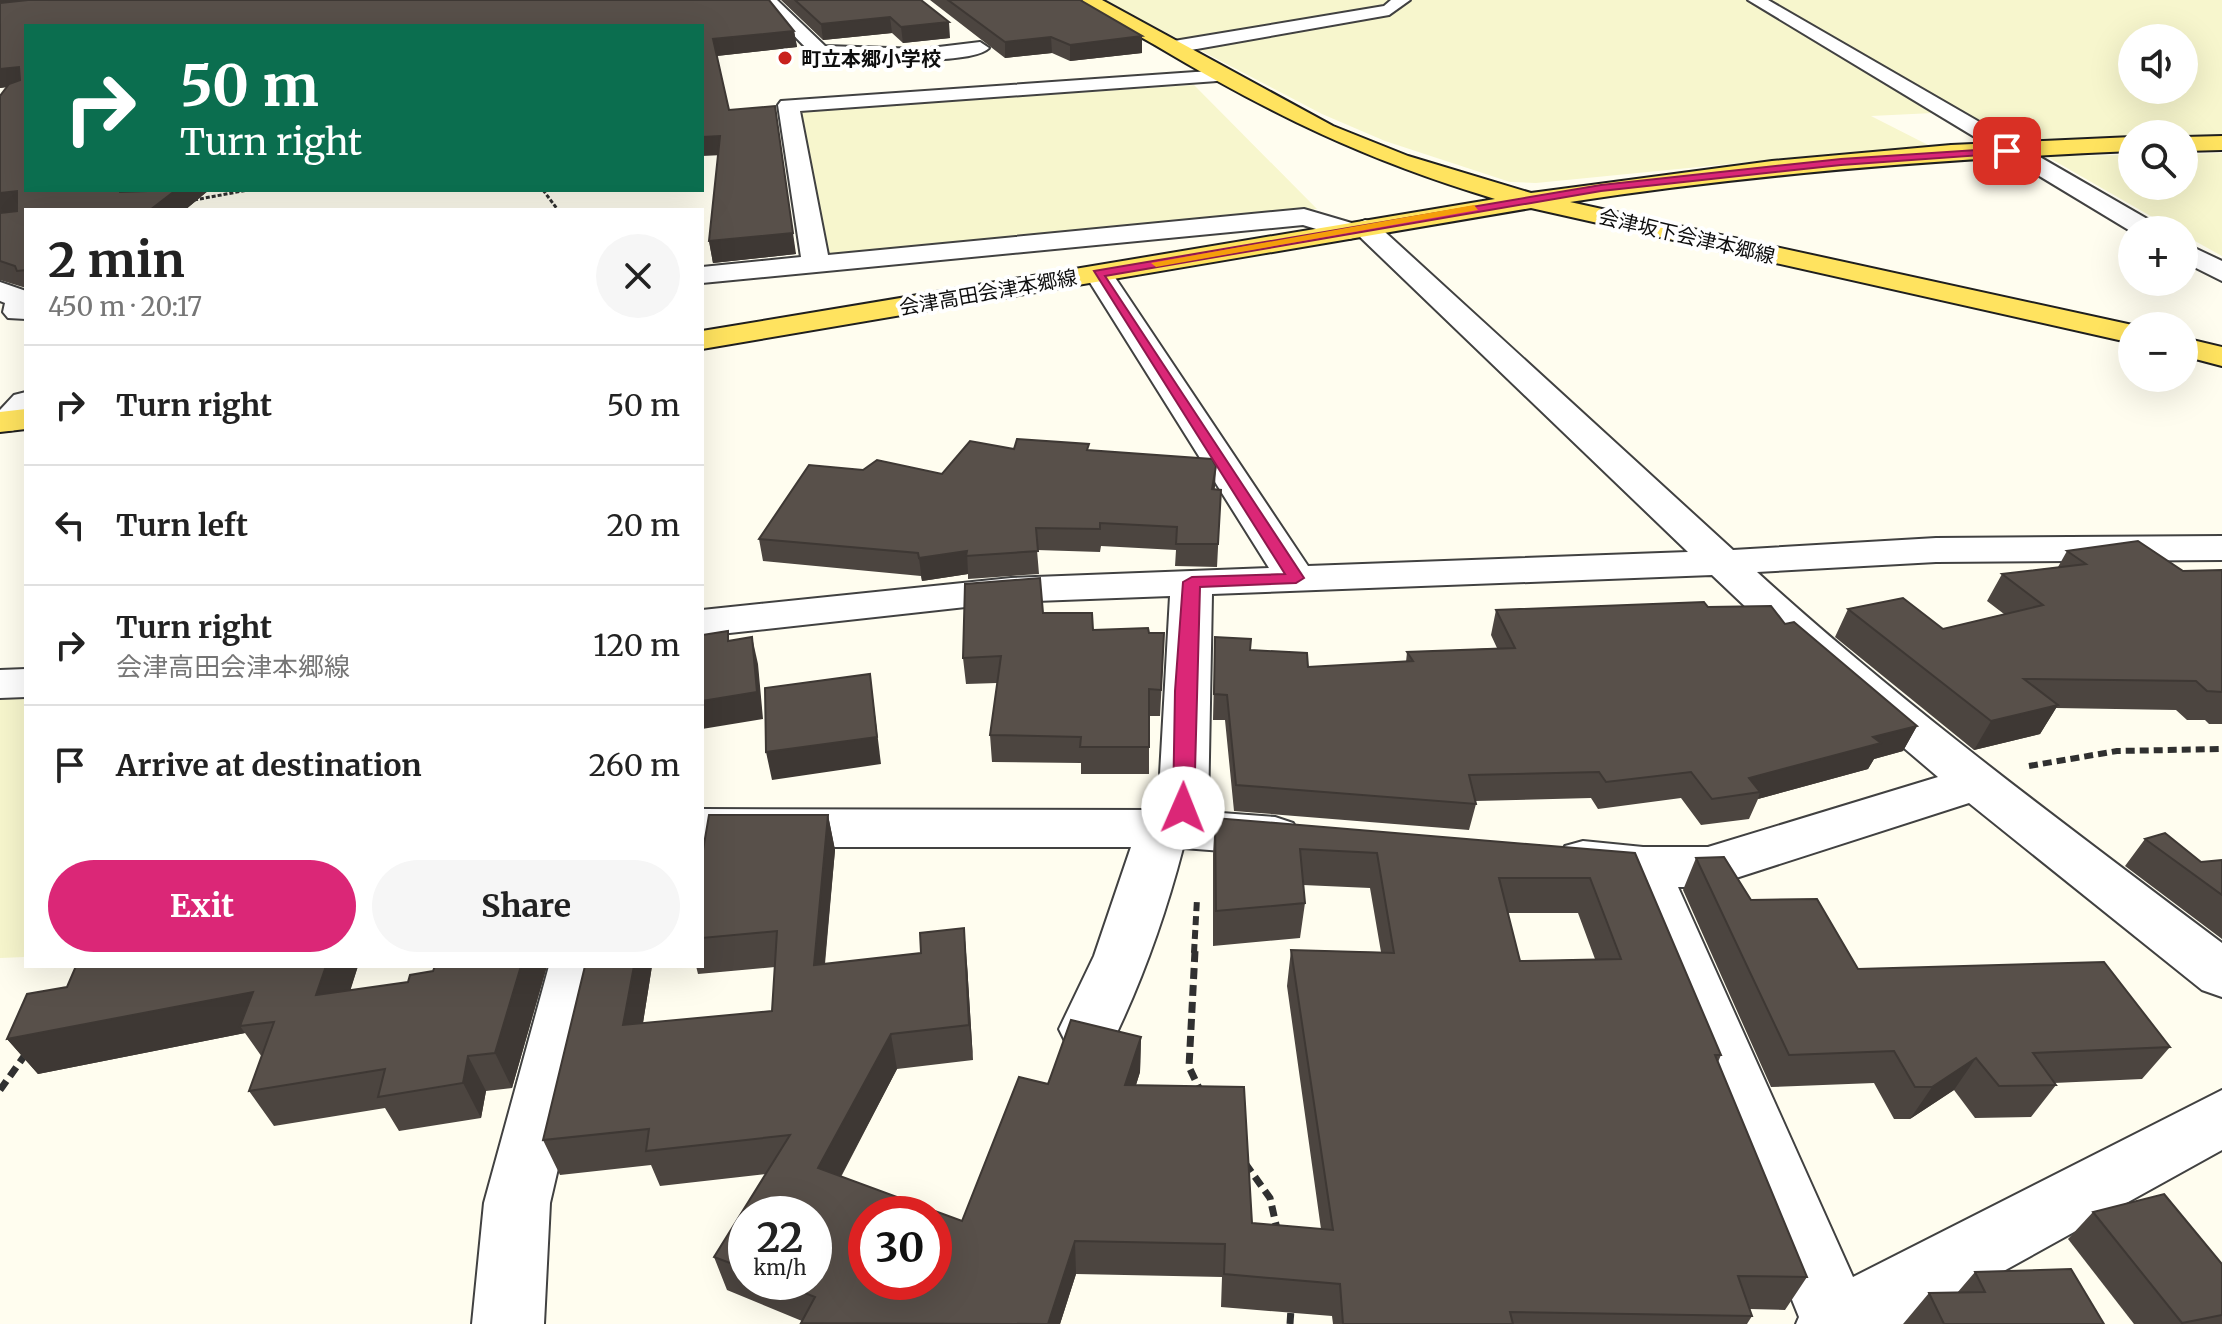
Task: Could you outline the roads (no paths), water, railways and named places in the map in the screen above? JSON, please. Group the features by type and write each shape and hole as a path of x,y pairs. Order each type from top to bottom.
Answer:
{"main road":[{"name":"会津坂下会津本郷線","path":"1090,0 1288,113 1360,146 1523,199 2118,331"},
{"path":"2198,144 2222,143"},
{"name":"会津高田会津本郷線","path":"704,340 1357,230 1523,199 1703,176 2118,145"},
{"path":"2198,351 2222,357"}],"street":[{"path":"767,0 820,51 922,55 980,48"},
{"path":"1149,54 1389,10 1402,0"},
{"path":"1756,0 2007,151 2122,216"},
{"path":"958,32 1000,64"},
{"path":"816,265 788,105 1030,79 1224,76"},
{"path":"704,275 1304,217 1357,230 1727,562 1824,657 1976,783 2222,974"},
{"path":"2198,259 2222,273"},
{"path":"1098,273 1296,578"},
{"path":"704,623 1011,590 1727,562 1936,550 2222,548"},
{"path":"1089,1029 1112,987 1136,925 1182,829 1185,691 1192,582"},
{"path":"0,684 24,683"},
{"path":"1530,856 1643,867 1708,867 1976,783"},
{"path":"704,828 1182,829 1326,840"},
{"path":"1643,867 1834,1322 1912,1285 2222,1118"},
{"path":"508,1324 517,1203 576,968"}],"place":[{"name":"町立本郷小学校","path":"785,58"}]}
